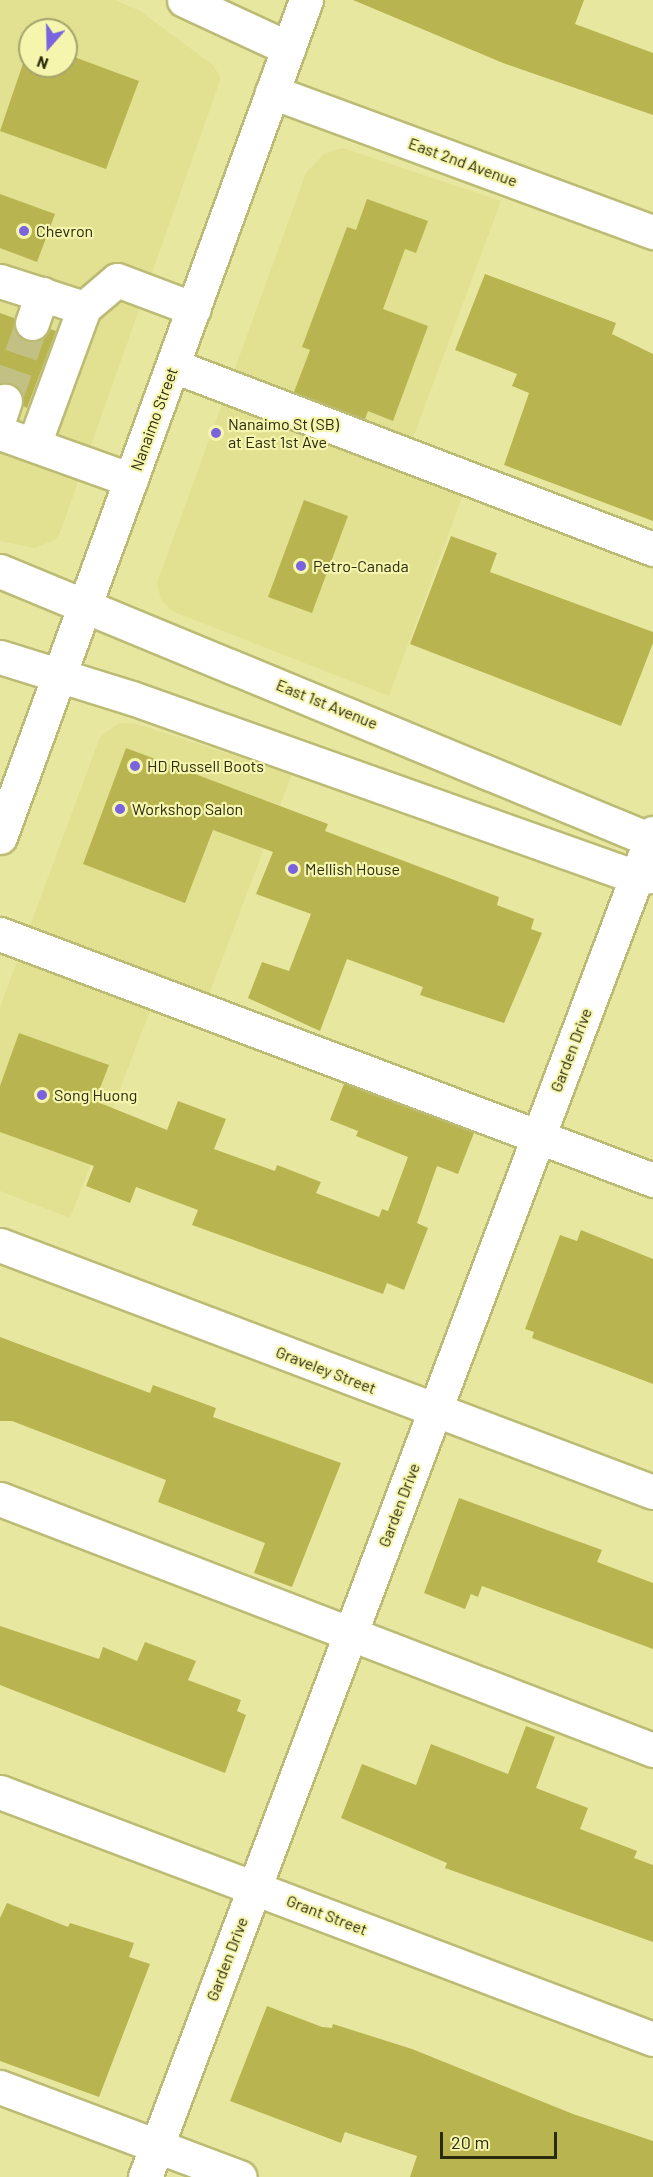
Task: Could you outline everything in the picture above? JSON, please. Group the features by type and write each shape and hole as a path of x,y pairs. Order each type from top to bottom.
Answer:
{"street":[{"path":"184,0 288,48"},
{"name":"Nanaimo Street","path":"0,837 306,0"},
{"name":"East 2nd Avenue","path":"272,93 653,232"},
{"path":"34,444 84,308 117,280 194,309"},
{"path":"0,281 37,309 84,308"},
{"path":"174,366 653,549"},
{"path":"0,433 131,480"},
{"name":"East 1st Avenue","path":"0,571 652,837"},
{"path":"0,657 645,877"},
{"name":"Garden Drive","path":"145,2177 538,1136 645,877 652,837"},
{"path":"0,934 653,1180"},
{"name":"Graveley Street","path":"0,1245 653,1492"},
{"path":"0,1499 653,1750"},
{"name":"Grant Street","path":"0,1792 653,2039"},
{"path":"0,2087 240,2177"}],"shaded area":[{"path":"0,0 115,0 140,11 213,65 221,78 60,533 55,540 34,548 0,541"},
{"path":"343,148 501,201 400,473 463,495 389,696 174,612 161,600 157,583 306,173 325,153"},
{"path":"119,723 137,724 292,774 208,997 162,980 70,1218 0,1191 0,1007 100,737"}],"building":[{"path":"353,0 584,0 575,24 653,53 653,115 503,63"},
{"path":"78,58 139,81 106,169 0,131 18,78 78,78"},
{"name":"Chevron","path":"0,194 55,214 37,262 0,248"},
{"path":"367,199 428,221 416,253 405,249 383,309 428,326 393,421 368,411 365,419 294,392 310,350 302,347 347,227 356,230"},
{"path":"485,274 616,323 612,334 653,354 653,521 504,465 529,393 512,386 517,374 455,350"},
{"path":"0,313 14,318 18,335 26,341 44,337 50,329 56,331 27,408 23,406 19,388 0,383"},
{"path":"304,500 348,516 312,613 268,597"},
{"path":"451,536 497,553 490,572 653,632 653,643 621,726 410,644"},
{"path":"126,748 328,824 325,831 499,897 497,905 534,919 531,929 542,933 504,1023 420,995 423,987 347,959 320,1031 248,998 262,962 289,971 311,914 256,894 273,852 213,830 185,903 83,864"},
{"path":"19,1033 109,1065 95,1101 167,1130 178,1101 226,1119 214,1149 275,1171 277,1165 321,1182 316,1193 379,1217 382,1209 388,1211 408,1157 356,1136 358,1131 330,1120 344,1084 474,1133 458,1174 437,1166 417,1223 428,1228 404,1290 387,1283 383,1294 192,1225 198,1210 136,1187 130,1203 86,1186 94,1166 0,1132 0,1086"},
{"path":"581,1230 653,1259 653,1384 532,1338 534,1332 525,1329 560,1235 577,1241"},
{"path":"0,1337 150,1393 153,1385 216,1408 213,1417 341,1463 292,1587 254,1573 265,1543 158,1502 166,1480 12,1421 0,1421"},
{"path":"459,1498 602,1550 597,1562 653,1583 653,1649 482,1586 478,1597 471,1594 465,1609 424,1593"},
{"path":"0,1626 99,1659 103,1647 137,1661 145,1642 196,1661 188,1680 241,1700 237,1711 246,1715 225,1773 0,1685"},
{"path":"526,1726 555,1737 536,1788 588,1808 580,1829 637,1851 634,1858 653,1865 653,1942 445,1868 447,1863 341,1818 362,1764 416,1785 431,1744 508,1774"},
{"path":"7,1903 68,1927 70,1923 134,1943 129,1957 150,1964 99,2097 0,2061 0,1918"},
{"path":"267,2006 322,2027 332,2028 333,2024 412,2049 573,2114 653,2141 653,2177 410,2177 417,2156 345,2132 341,2143 230,2101"}],"tunnel":[{"path":"5,401 32,323"}],"place":[{"name":"Chevron","path":"24,231"},
{"name":"Nanaimo St (SB) at East 1st Ave","path":"216,433"},
{"name":"Petro-Canada","path":"301,566"},
{"name":"HD Russell Boots","path":"135,766"},
{"name":"Workshop Salon","path":"120,809"},
{"name":"Mellish House","path":"293,869"},
{"name":"Song Huong","path":"42,1095"}]}
